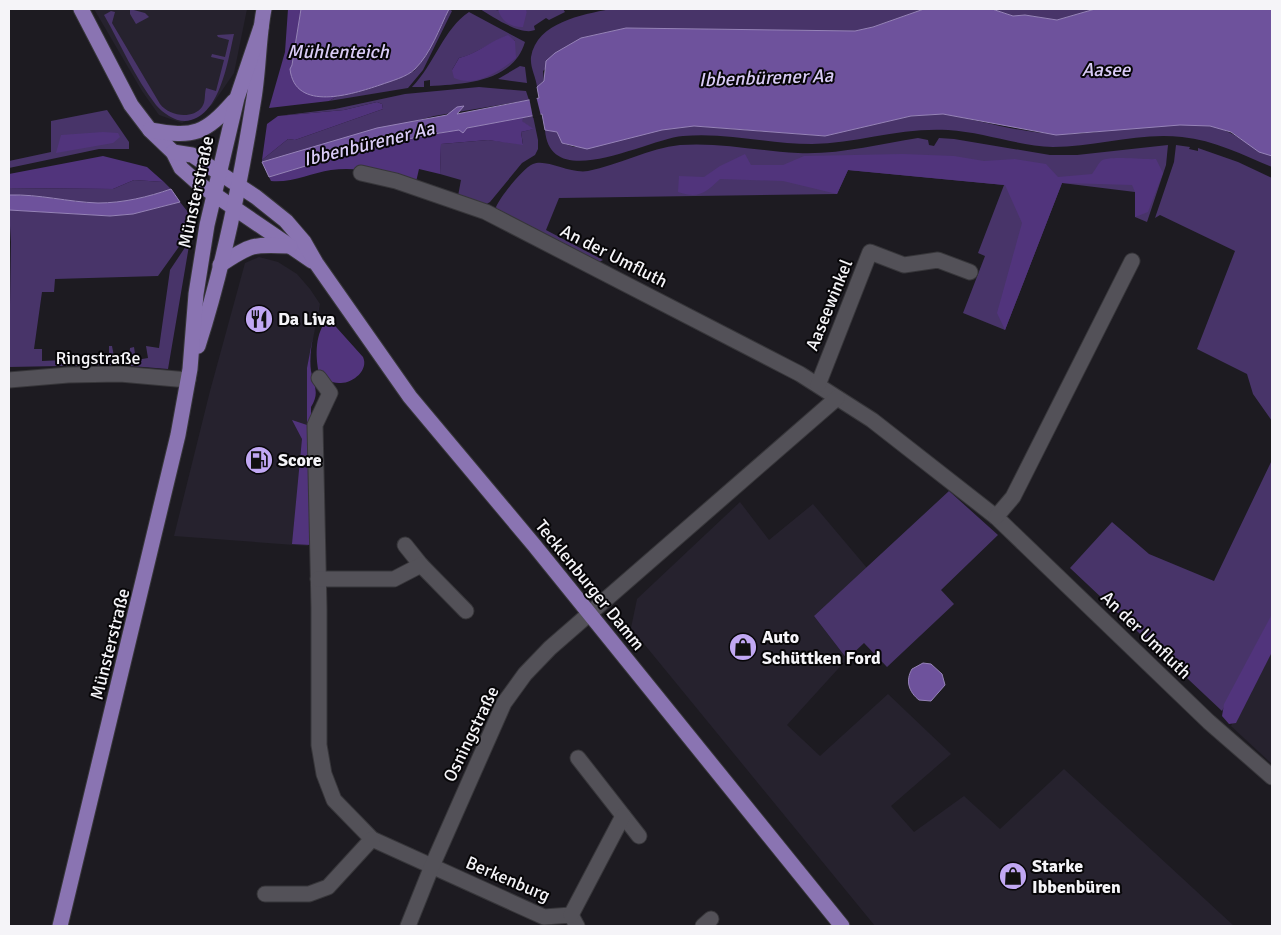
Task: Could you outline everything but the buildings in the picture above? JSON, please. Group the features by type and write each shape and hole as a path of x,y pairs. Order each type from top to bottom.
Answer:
{"main road":[{"name":"Tecklenburger Damm","path":"81,9 131,105 150,130 173,152 181,168 214,194 316,263"},
{"name":"Münsterstraße","path":"60,926 159,520 189,374 214,297 254,101 264,9"},
{"name":"Münsterstraße","path":"189,374 196,294 214,194 237,98 261,27"},
{"path":"150,130 175,134 197,132 215,122 237,98"},
{"name":"Tecklenburger Damm","path":"173,152 192,155 256,197 286,221 304,242 316,263 410,397 590,614 842,926"},
{"path":"220,265 240,251 259,244 291,246"}],"street":[{"name":"An der Umfluth","path":"361,174 396,180 486,212 720,331 818,385 872,420 996,517 1209,722 1272,777"},
{"name":"Aaseewinkel","path":"818,385 870,252 904,265 938,260 970,272"},
{"path":"996,517 1013,497 1132,261"},
{"name":"Ringstraße","path":"9,380 68,374 189,374"},
{"path":"319,378 330,393 315,425 319,745 324,774 334,800 372,839 432,866"},
{"path":"590,614 838,398"},
{"path":"405,545 421,565 466,611"},
{"path":"318,579 394,579 421,565"},
{"name":"Osningstraße","path":"408,926 432,866 504,703 525,674 550,648 590,614"},
{"path":"578,758 639,836"},
{"name":"Berkenburg","path":"432,866 544,918 574,920 623,816"},
{"path":"265,894 309,894 328,887 372,839"}],"shaded area":[{"path":"94,9 247,9 234,73 212,105 182,123 159,115 142,91"},
{"path":"130,9 145,13 149,17 136,24 130,14"},
{"path":"288,9 301,9 292,65 324,97 339,95 329,101 269,108 285,52"},
{"path":"449,9 452,11 423,70 408,88 329,101 339,95 357,92 414,71 428,52"},
{"path":"480,9 527,12 525,9 563,9 565,12 549,20 546,18 534,26 535,30 529,31 507,25"},
{"path":"498,9 525,9 527,11 523,27 514,26 507,22 501,17"},
{"path":"610,9 924,9 873,27 855,31 626,28 581,38 543,71 544,81 537,87 531,65 531,57 535,45 542,36 562,22"},
{"path":"992,9 1095,9 1057,20 1025,15 1013,16"},
{"path":"111,11 115,12 112,23 160,104 175,114 187,115 198,111 202,107 206,88 216,91 224,60 211,57 212,54 225,57 229,40 217,35 234,34 225,72 214,99 207,110 197,118 181,121 165,114 156,105 135,73 104,15"},
{"path":"469,12 525,42 519,55 499,73 486,78 458,84 430,86 430,80 424,81 424,87 412,87 420,78 460,19","holes":["507,36 515,41 452,70 459,58 472,54"]},
{"path":"508,35 515,41 516,58 487,77 470,81 454,78 452,70 459,58 472,54"},
{"path":"520,66 525,67 527,83 498,79"},
{"path":"479,87 526,91 529,100 434,116 262,162 288,139 295,140 383,109 382,104 377,102 344,110 278,116 335,109 405,94"},
{"path":"377,102 382,104 383,109 295,140 288,139 262,160 267,124 278,116 344,110"},
{"path":"107,110 129,142 129,149 99,149 9,168 9,161 51,152 51,121"},
{"path":"943,114 1014,129 1056,134 1074,134 1174,124 1211,126 1220,128 1272,156 1272,167 1205,141 1182,137 1150,136 1085,145 1053,147 948,130 914,131 812,144 699,135 683,136 602,158 581,161 564,158 551,149 545,130 557,132 562,143 574,147 662,130 694,126 824,136 911,116"},
{"path":"533,116 538,140 538,149 535,155 522,163 490,202 485,205 458,196 461,180 440,174 441,144 488,140 523,144 521,132 533,129 521,121 524,117"},
{"path":"524,117 522,121 534,129 521,132 523,145 488,140 441,144 440,174 419,169 416,182 353,169 324,171 286,181 271,181 269,177 373,146"},
{"path":"103,132 118,133 120,137 113,143 56,153 61,135"},
{"path":"918,138 928,140 929,145 934,146 939,138 954,139 1050,155 1077,155 1168,145 1166,165 1147,222 1135,217 1135,192 1062,183 1005,330 963,313 985,256 978,253 1004,185 848,170 837,194 559,198 546,230 603,260 599,262 497,210 496,207 518,176 533,164 538,163 588,171 657,149 680,145 695,144 813,153 843,151"},
{"path":"1176,145 1190,147 1189,149 1198,151 1198,148 1238,162 1272,178 1272,421 1253,394 1247,374 1197,349 1235,251 1160,215 1155,218 1174,162"},
{"path":"745,154 751,165 783,165 804,156 903,154 954,156 984,161 1015,159 1046,164 1058,177 1092,174 1100,162 1105,159 1156,159 1163,173 1148,212 1135,217 1135,192 1132,185 1062,183 1005,330 997,313 1022,223 1005,185 848,170 837,194 783,181 720,179 706,191 697,195 678,192 679,176 704,177 720,166"},
{"path":"103,156 147,167 164,182 134,180 113,189 9,188 9,174"},
{"path":"134,180 164,182 171,189 135,199 107,203 9,195 9,188 113,189"},
{"path":"180,202 191,216 193,227 158,276 55,279 54,292 42,292 34,349 42,349 42,361 109,358 109,346 112,346 115,362 112,365 9,367 11,242 9,210 110,216 133,214"},
{"path":"190,240 168,369 131,366 129,359 130,348 134,347 136,360 148,358 146,346 159,348 170,270"},
{"path":"259,257 278,262 297,274 320,304 308,364 306,516 308,546 174,536 210,391 245,263"},
{"path":"319,305 310,363 316,393 311,407 311,545 292,544 302,439 292,420 307,425 307,368"},
{"path":"328,318 363,357 364,367 362,371 350,381 335,383 319,374 317,359 318,337"},
{"path":"1272,460 1272,615 1222,711 1070,568 1112,522 1149,554 1214,581"},
{"path":"949,491 998,535 941,590 954,604 887,667 864,643 847,659 814,616"},
{"path":"740,502 769,540 813,504 867,568 814,616 847,659 787,725 820,756 888,694 951,754 891,806 914,832 964,796 1000,829 1064,769 1234,926 875,926 631,628 637,599"},
{"path":"1272,614 1272,652 1236,723 1229,724 1222,716 1224,704"},
{"path":"1272,644 1272,764 1231,726"}],"water":[{"name":"Mühlenteich","path":"301,9 449,9 430,48 421,63 412,72 369,89 327,97 314,96 302,91 294,83 290,69"},
{"name":"Aasee","path":"924,9 992,9 1013,16 1025,15 1057,20 1095,9 1272,9 1272,156 1259,152 1231,132 1210,126 1180,125 1056,135 943,114 911,116 825,136 694,126 662,130 587,149 562,143 557,132 545,130 542,114 467,128 463,133 459,130 387,144 269,177 262,162 377,128 447,115 457,107 464,106 457,114 539,98 537,87 544,81 546,61 555,53 581,38 626,28 855,31 873,27"},
{"path":"171,189 180,202 133,214 110,216 9,210 9,195 107,203 135,199"},
{"path":"923,663 931,664 942,674 945,685 931,701 919,700 909,686 912,669"}],"pier":[{"path":"536,96 541,116 533,118 529,97"}],"place":[{"name":"Da Liva","path":"259,319"},
{"name":"Score","path":"259,460"},
{"name":"Auto Schüttken Ford","path":"743,647"},
{"name":"Starke Ibbenbüren","path":"1013,876"}],"water label":[{"name":"Ibbenbürener Aa","path":"766,78"},
{"name":"Ibbenbürener Aa","path":"369,144"}]}
